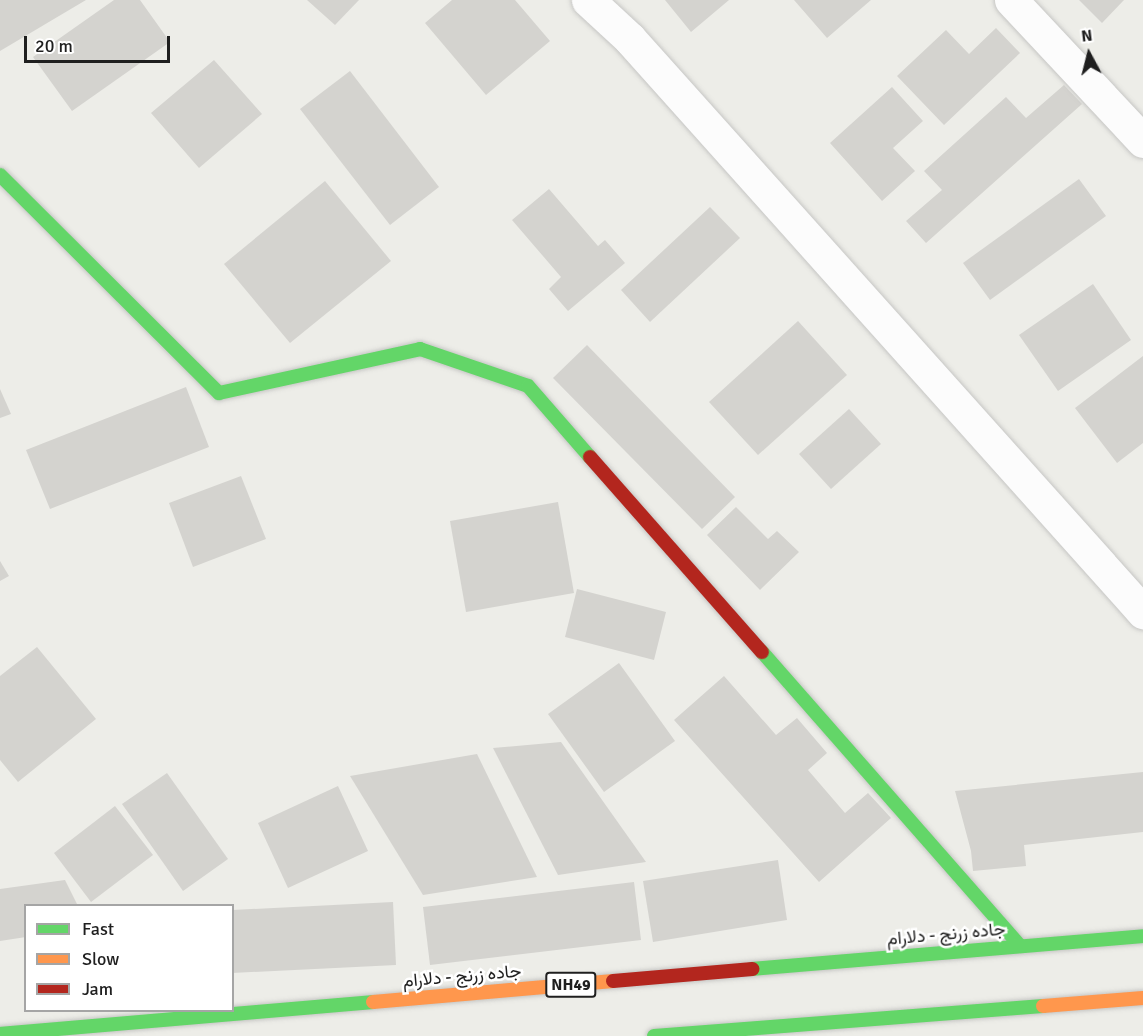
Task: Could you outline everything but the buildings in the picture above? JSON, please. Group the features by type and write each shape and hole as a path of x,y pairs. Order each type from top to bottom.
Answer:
{"main road":[{"path":"0,175 219,393 420,349 528,386 1020,946"},
{"name":"جاده زرنج - دلارام","path":"0,1034 1143,936"},
{"path":"654,1036 1143,998"}],"street":[{"path":"588,0 629,38 1143,612"},
{"path":"1011,0 1143,141"}],"traffic: fast":[{"path":"0,175 219,393 420,349 528,386 590,457"},
{"path":"762,652 1020,946"},
{"path":"752,969 1143,936"},
{"path":"0,1034 373,1002"},
{"path":"654,1036 1043,1006"}],"traffic: slow":[{"path":"373,1002 613,981"},
{"path":"1043,1006 1143,998"}],"traffic: jam":[{"path":"590,457 762,652"},
{"path":"613,981 752,969"}]}
